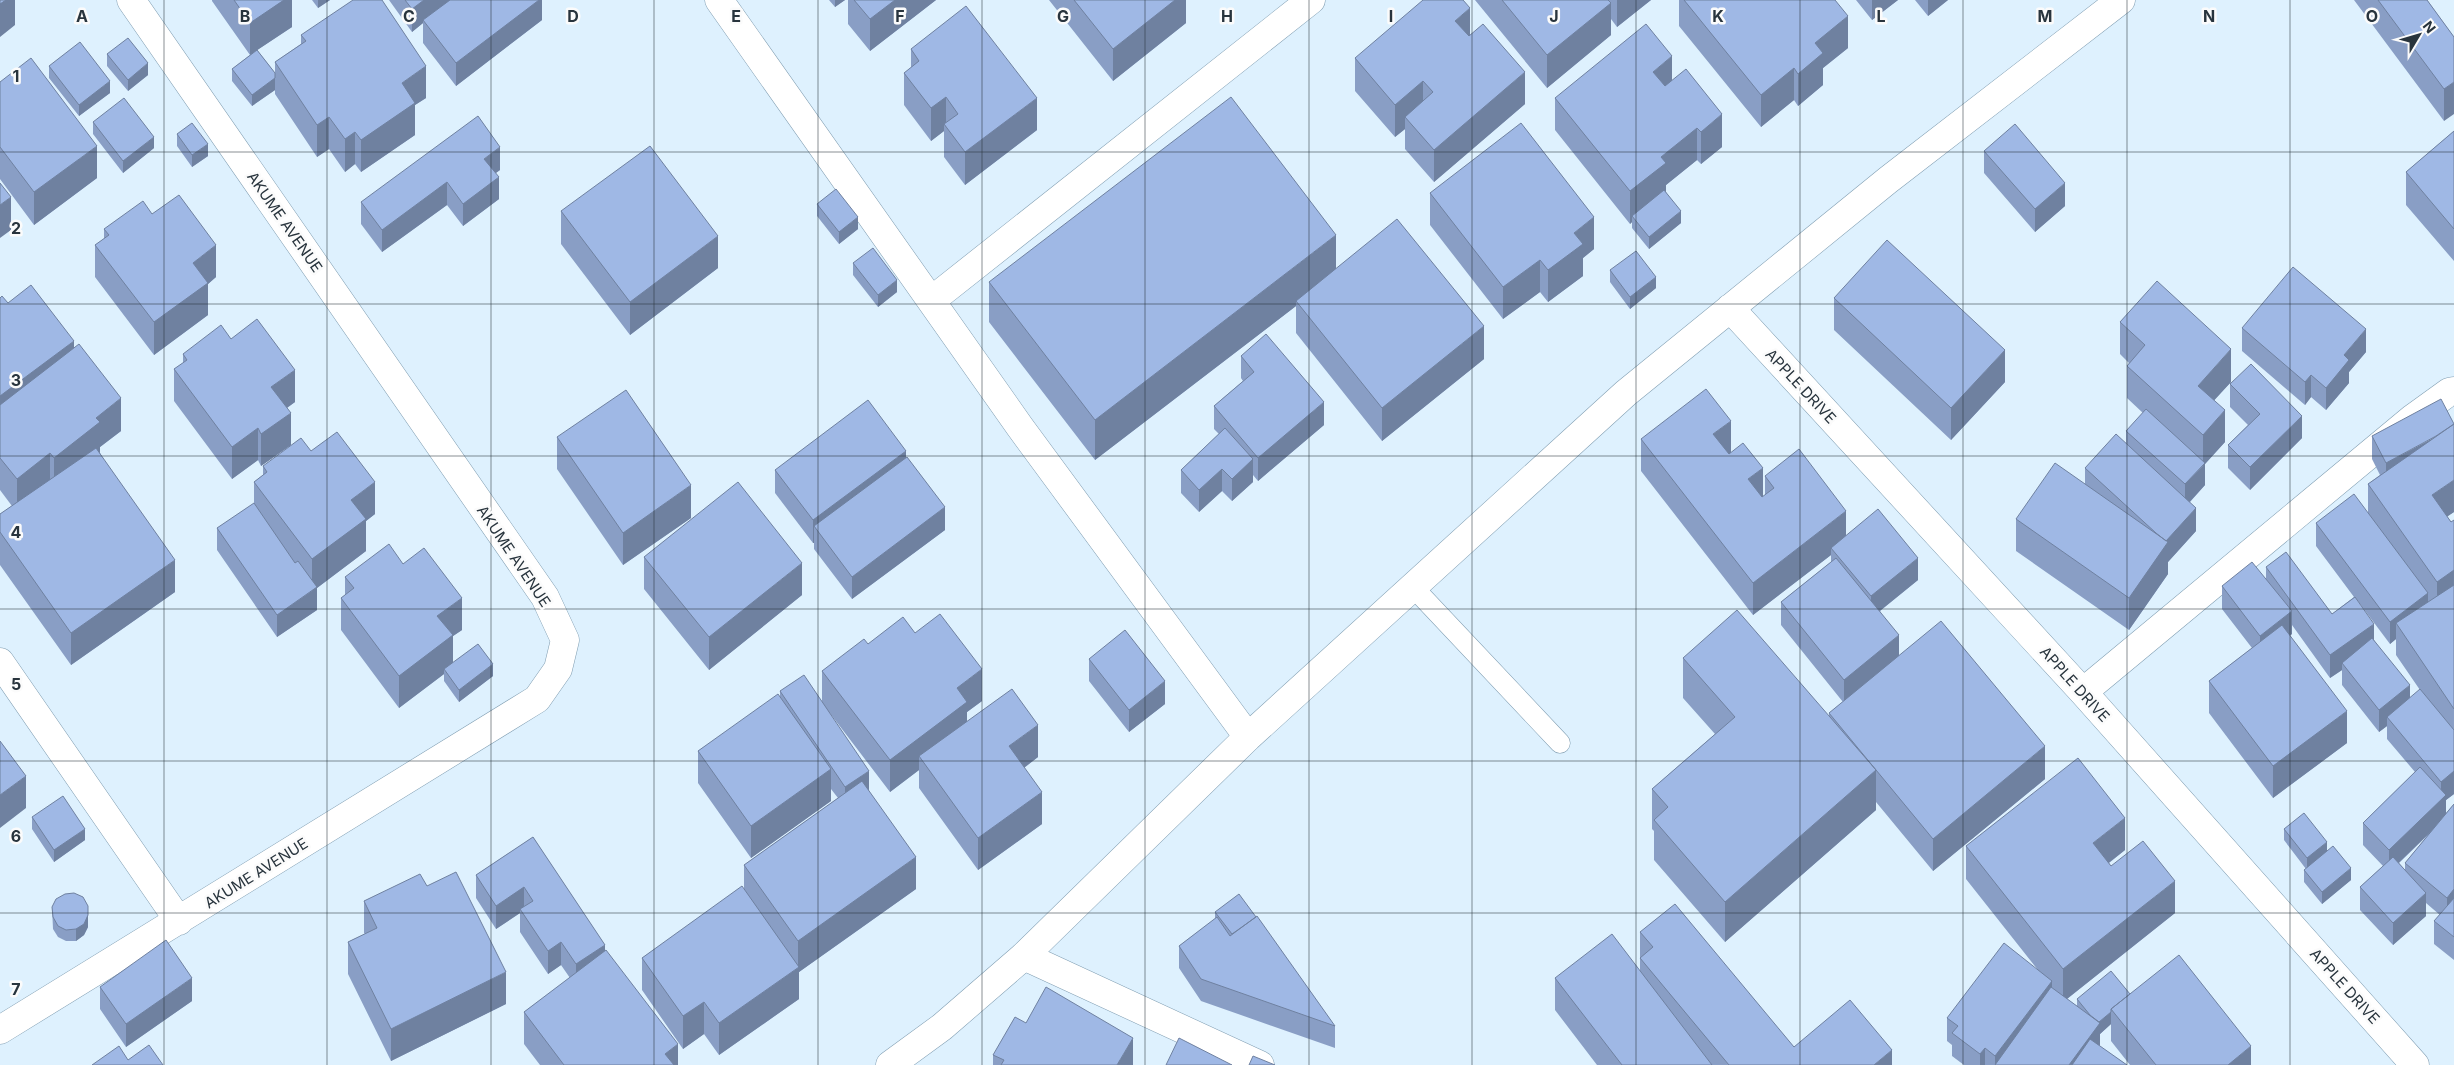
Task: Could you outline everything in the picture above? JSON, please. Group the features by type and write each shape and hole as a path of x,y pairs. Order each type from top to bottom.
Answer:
{"street":[{"name":"AKUME AVENUE","path":"0,1030 537,699 558,669 565,640 545,598 131,0"},
{"path":"719,0 1020,427 1248,737"},
{"path":"890,1065 942,1027 1024,956 1248,737 1626,393 1888,180 2121,0"},
{"path":"932,300 1294,5"},
{"name":"APPLE DRIVE","path":"1730,308 2083,692 2415,1065"},
{"path":"2083,692 2413,418 2449,392 2454,391"},
{"path":"0,662 178,921"},
{"path":"1024,956 1260,1065"}],"lane":[{"path":"1413,586 1560,743"}],"building":[{"path":"234,0 284,0 250,23"},
{"path":"353,0 382,0 426,66 402,83 415,103 361,140 355,132 345,139 329,117 317,125 275,62 306,41 301,35"},
{"path":"405,0 424,0 412,9"},
{"path":"450,0 539,0 456,63 423,20"},
{"path":"854,0 895,0 870,19"},
{"path":"1074,0 1175,0 1113,49"},
{"path":"1423,0 1463,0 1470,8 1455,21 1469,36 1483,24 1525,72 1434,150 1405,117 1433,92 1423,81 1395,105 1355,58"},
{"path":"1502,0 1608,0 1611,3 1547,55"},
{"path":"1684,0 1835,0 1848,16 1815,43 1823,53 1798,74 1794,68 1761,95"},
{"path":"2378,0 2427,0 2454,37 2454,82 2444,89"},
{"path":"966,6 1037,98 965,152 944,124 958,114 946,97 931,108 904,73 919,61 911,49"},
{"path":"1646,24 1672,56 1653,72 1665,86 1686,69 1722,114 1701,132 1697,128 1661,157 1666,163 1630,191 1555,98"},
{"path":"128,38 148,63 128,80 107,54"},
{"path":"80,42 110,81 79,105 49,66"},
{"path":"257,50 275,73 275,78 252,95 232,69"},
{"path":"31,58 97,146 34,192 0,147 0,82"},
{"path":"1231,97 1336,235 1095,420 989,282"},
{"path":"124,98 154,137 123,161 93,122"},
{"path":"478,116 500,147 484,159 499,177 463,204 447,182 382,230 361,202"},
{"path":"192,123 208,144 192,155 177,134"},
{"path":"1521,123 1594,217 1574,233 1583,244 1548,270 1540,260 1503,287 1430,193"},
{"path":"2015,124 2065,183 2035,209 1984,151"},
{"path":"2454,131 2454,229 2406,172"},
{"path":"650,146 718,236 630,302 561,211"},
{"path":"0,183 11,197 0,205"},
{"path":"836,189 858,217 839,232 817,204"},
{"path":"1664,190 1681,211 1649,237 1632,216"},
{"path":"179,195 216,245 193,263 208,283 154,322 95,245 109,235 104,229 143,201 152,214"},
{"path":"1397,219 1484,326 1382,408 1296,301"},
{"path":"1887,240 2005,350 1951,408 1834,298"},
{"path":"873,248 897,280 878,295 853,263"},
{"path":"1636,251 1656,277 1630,297 1610,270"},
{"path":"2293,267 2366,329 2344,355 2349,360 2326,388 2311,375 2305,382 2242,328"},
{"path":"2157,281 2231,349 2198,386 2225,410 2203,435 2127,366 2145,345 2120,322"},
{"path":"31,285 74,341 0,396 0,298 2,296 8,303"},
{"path":"257,319 295,370 271,387 291,413 261,434 258,428 232,447 174,369 187,360 183,354 221,325 231,339"},
{"path":"1266,334 1324,402 1258,458 1214,406 1254,372 1241,356"},
{"path":"79,344 121,398 96,418 100,422 54,458 50,453 17,479 0,458 0,405"},
{"path":"2251,364 2302,416 2250,467 2228,445 2260,414 2230,384"},
{"path":"1706,389 1731,421 1713,434 1729,454 1743,443 1763,468 1748,479 1762,497 1774,488 1765,476 1799,449 1846,511 1753,583 1641,439"},
{"path":"626,390 691,485 623,533 557,437"},
{"path":"2441,399 2454,424 2386,463 2372,436"},
{"path":"868,400 906,451 813,520 775,470"},
{"path":"2146,409 2205,463 2185,484 2126,431"},
{"path":"2454,424 2454,480 2432,495 2451,522 2454,520 2454,570 2437,582 2368,484"},
{"path":"1225,428 1253,459 1232,479 1222,469 1199,490 1181,470"},
{"path":"337,432 375,482 351,500 366,519 312,559 254,482 267,472 263,466 301,438 311,451"},
{"path":"2116,434 2196,508 2166,541 2085,468"},
{"path":"96,448 175,560 71,633 0,532 0,514"},
{"path":"907,457 945,507 852,577 814,526"},
{"path":"2055,463 2168,542 2129,598 2016,519"},
{"path":"738,482 802,563 709,637 644,557"},
{"path":"2354,494 2428,593 2390,622 2316,523"},
{"path":"254,503 295,563 298,561 317,587 277,615 217,528"},
{"path":"1878,509 1918,558 1871,596 1831,548"},
{"path":"389,544 403,564 424,548 462,598 437,616 453,635 399,676 341,598 354,588 345,577"},
{"path":"2286,552 2332,614 2355,597 2374,624 2330,655 2266,567"},
{"path":"1836,558 1899,635 1844,680 1781,602"},
{"path":"2252,562 2292,611 2260,636 2222,586"},
{"path":"2454,585 2454,709 2396,623"},
{"path":"1737,610 1876,770 1725,902 1654,820 1668,807 1652,789 1735,717 1683,658"},
{"path":"940,614 982,669 957,688 967,702 890,760 822,671 864,639 868,644 903,617 915,633"},
{"path":"1941,621 2045,746 1933,839 1829,713"},
{"path":"2282,625 2347,711 2273,766 2209,681"},
{"path":"1125,630 1165,681 1129,710 1089,659"},
{"path":"2372,638 2410,685 2379,710 2342,663"},
{"path":"478,644 493,664 459,690 444,669"},
{"path":"804,675 869,771 845,787 780,691"},
{"path":"1012,689 1038,725 1009,746 1042,792 978,838 919,756"},
{"path":"2420,689 2454,730 2454,771 2441,782 2387,717"},
{"path":"778,694 831,769 751,826 698,751"},
{"path":"0,741 26,776 0,795"},
{"path":"2078,758 2125,818 2093,843 2111,866 2143,841 2175,881 2063,969 1966,846"},
{"path":"2420,767 2446,795 2389,850 2363,823"},
{"path":"862,781 916,857 798,941 744,865"},
{"path":"63,796 85,829 54,850 32,817"},
{"path":"2454,804 2454,889 2447,898 2405,863"},
{"path":"2304,813 2327,842 2307,858 2284,829"},
{"path":"533,837 605,945 576,964 561,942 548,951 520,909 533,901 524,887 496,906 476,875"},
{"path":"2333,846 2351,868 2322,892 2304,870"},
{"path":"2393,857 2426,893 2393,923 2360,887"},
{"path":"456,872 506,972 391,1029 348,942 377,928 364,901 420,874 427,886"},
{"path":"742,886 799,967 719,1023 704,1002 683,1016 642,958"},
{"path":"74,893 83,897 88,906 88,915 84,924 76,929 66,930 58,926 53,917 52,907 56,899 65,894"},
{"path":"1239,894 1256,917 1232,934 1215,912"},
{"path":"2454,898 2454,937 2434,921"},
{"path":"1675,904 1794,1047 1850,1000 1892,1050 1874,1065 1729,1065 1640,958 1653,947 1640,932"},
{"path":"1257,916 1335,1026 1201,979 1179,946 1217,917 1230,936"},
{"path":"1612,934 1712,1065 1622,1065 1555,978"},
{"path":"166,940 192,978 126,1024 100,987"},
{"path":"2004,943 2052,981 1995,1056 1985,1048 1980,1054 1952,1033 1958,1026 1947,1018"},
{"path":"606,950 678,1044 665,1054 674,1065 564,1065 524,1012"},
{"path":"2179,955 2251,1046 2228,1065 2156,1065 2111,1009"},
{"path":"2111,971 2130,994 2111,1009 2111,1012 2099,1022 2090,1015 2077,999"},
{"path":"1046,987 1133,1038 1117,1065 1001,1065 1004,1060 993,1055 1015,1017 1026,1023"},
{"path":"2051,987 2100,1023 2069,1065 1995,1065"},
{"path":"1179,1038 1232,1065 1166,1065"},
{"path":"2090,1039 2127,1065 2072,1065"},
{"path":"149,1045 163,1065 92,1065 119,1046 128,1060"},
{"path":"1253,1056 1275,1065 1249,1065"}]}
